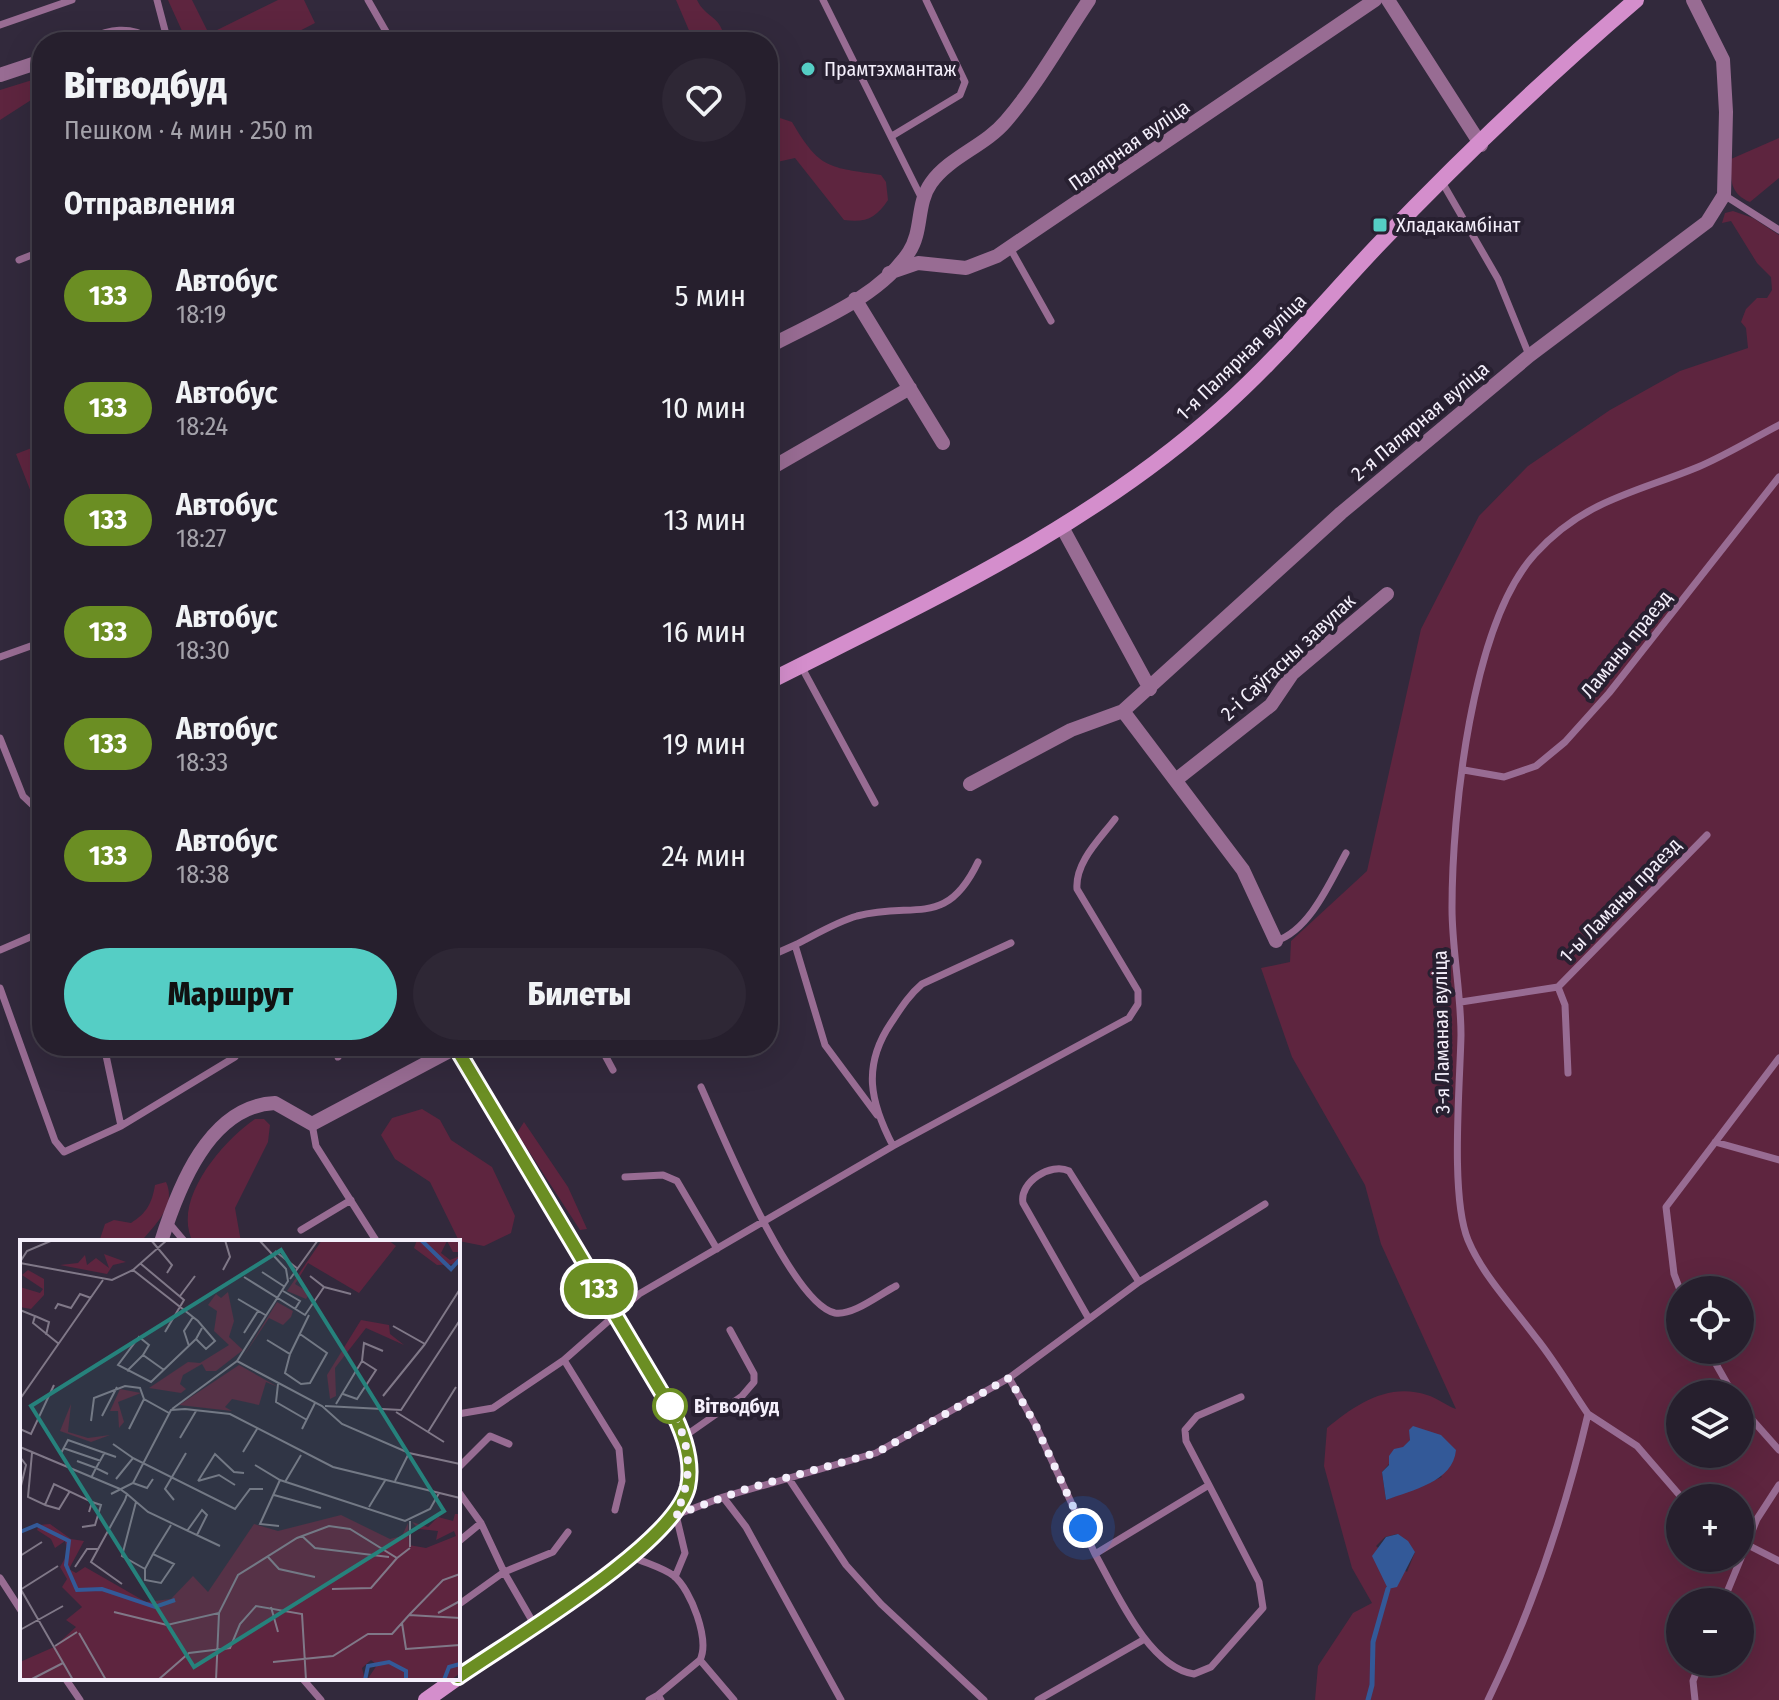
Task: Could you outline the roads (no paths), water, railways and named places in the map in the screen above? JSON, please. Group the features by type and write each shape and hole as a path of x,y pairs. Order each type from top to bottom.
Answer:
{"street":[{"name":"Палярная вуліца","path":"778,341 855,299 889,273 909,252 917,233 922,199 941,172 1007,120 1089,0"},
{"name":"Палярная вуліца","path":"889,273 918,263 966,268 1010,248 1375,0"},
{"path":"1388,0 1481,145"},
{"name":"1-я Палярная вуліца","path":"778,677 992,568 1062,527 1147,469 1222,408 1442,182 1575,53 1636,0"},
{"path":"1693,0 1723,60 1726,112 1724,195"},
{"path":"0,75 32,64"},
{"name":"2-я Палярная вуліца","path":"970,784 1071,730 1123,711 1341,513 1529,356 1707,222 1724,195"},
{"path":"855,299 943,443"},
{"path":"778,464 910,388"},
{"path":"1062,527 1150,689"},
{"name":"2-і Саўгасны завулак","path":"1177,779 1271,705 1292,674 1387,594"},
{"path":"1123,711 1243,870 1276,941"},
{"path":"162,1240 205,1146 244,1110 275,1103 312,1124 438,1056"},
{"path":"460,1056 685,1436 688,1486 676,1515 633,1557 460,1677"},
{"path":"426,1700 455,1680"}],"lane":[{"path":"0,25 72,0"},
{"path":"157,0 165,32"},
{"path":"368,0 386,32"},
{"path":"823,0 922,199"},
{"path":"892,136 960,95 965,82 926,0"},
{"path":"1442,182 1498,279 1529,356"},
{"path":"1724,195 1779,230"},
{"path":"1010,248 1051,321"},
{"path":"19,260 32,255"},
{"name":"3-я Ламаная вуліца","path":"1588,1414 1551,1356 1490,1277 1468,1239 1461,1205 1461,1002 1452,909 1458,803 1477,691 1500,606 1534,555 1577,515 1620,493 1699,466 1779,425"},
{"name":"Ламаны праезд","path":"1464,770 1504,777 1536,766 1565,742 1618,682 1779,477"},
{"path":"0,657 32,646"},
{"path":"801,666 875,803"},
{"path":"1,744 23,796 32,805"},
{"path":"460,1414 493,1408 564,1360 639,1294 893,1146 1119,1025 1135,1011 1139,998 1135,983 1077,889 1083,862 1115,819"},
{"name":"1-ы Ламаны праезд","path":"1461,1002 1558,987 1707,835"},
{"path":"1276,941 1286,938 1321,898 1346,853"},
{"path":"778,953 853,917 876,912 928,911 941,906 962,891 978,862"},
{"path":"0,950 32,936"},
{"path":"877,1115 871,1092 872,1061 881,1038 911,993 922,984 1011,943"},
{"path":"795,945 825,1045 877,1115 893,1146"},
{"path":"1558,987 1565,1005 1568,1073"},
{"path":"0,988 60,1150 69,1152 121,1126 236,1056"},
{"path":"106,1056 121,1126"},
{"path":"605,1056 613,1070"},
{"path":"1675,1276 1666,1207 1779,1058"},
{"path":"701,1087 762,1223 814,1299 829,1311 845,1313 896,1286"},
{"path":"312,1124 316,1146 376,1240"},
{"path":"1715,1142 1779,1160"},
{"path":"1089,1319 1023,1203 1022,1191 1030,1182 1052,1169 1069,1171 1139,1282"},
{"path":"625,1177 663,1175 677,1181 717,1249"},
{"path":"301,1230 351,1200"},
{"path":"675,1577 685,1553 676,1515 723,1497 876,1453 1009,1378 1139,1282 1265,1204"},
{"path":"168,1221 183,1240"},
{"path":"685,1436 748,1391 754,1382 754,1374 730,1330"},
{"path":"564,1360 619,1449 622,1481 615,1510"},
{"path":"1009,1378 1035,1424 1095,1554 1143,1640 1187,1673 1202,1673 1263,1608 1259,1582 1186,1441 1185,1430 1197,1416 1241,1397"},
{"path":"1488,1700 1534,1589 1574,1472 1588,1414 1637,1446 1670,1484"},
{"path":"1754,1422 1779,1450"},
{"path":"460,1466 490,1436 509,1444"},
{"path":"789,1479 846,1565 881,1604 984,1700"},
{"path":"1095,1554 1209,1485"},
{"path":"1754,1525 1779,1485"},
{"path":"460,1494 481,1523 504,1572 534,1624"},
{"path":"723,1497 746,1527 841,1700"},
{"path":"460,1540 481,1523"},
{"path":"460,1604 504,1572 553,1552 568,1532"},
{"path":"1754,1548 1779,1561"},
{"path":"633,1557 675,1577 700,1625 704,1646 700,1660 660,1698 649,1700"},
{"path":"0,1578 20,1609"},
{"path":"1038,1700 1143,1640"},
{"path":"700,1660 734,1700"},
{"path":"1695,1676 1695,1700"},
{"path":"66,1680 80,1700"},
{"path":"304,1680 321,1700"}],"water":[{"path":"1413,1426 1441,1435 1456,1450 1453,1461 1430,1483 1386,1500 1382,1472 1389,1465 1389,1456 1394,1449 1403,1447 1410,1440 1409,1430"},
{"path":"1398,1534 1408,1541 1415,1552 1397,1587 1388,1589 1372,1556 1386,1537"}],"waterway":[{"path":"1368,1700 1372,1685 1373,1642 1388,1589"}],"place":[{"name":"Прамтэхмантаж","path":"808,69"},
{"name":"Хладакамбінат","path":"1380,225"},
{"name":"Вітводбуд","path":"670,1406"}]}
